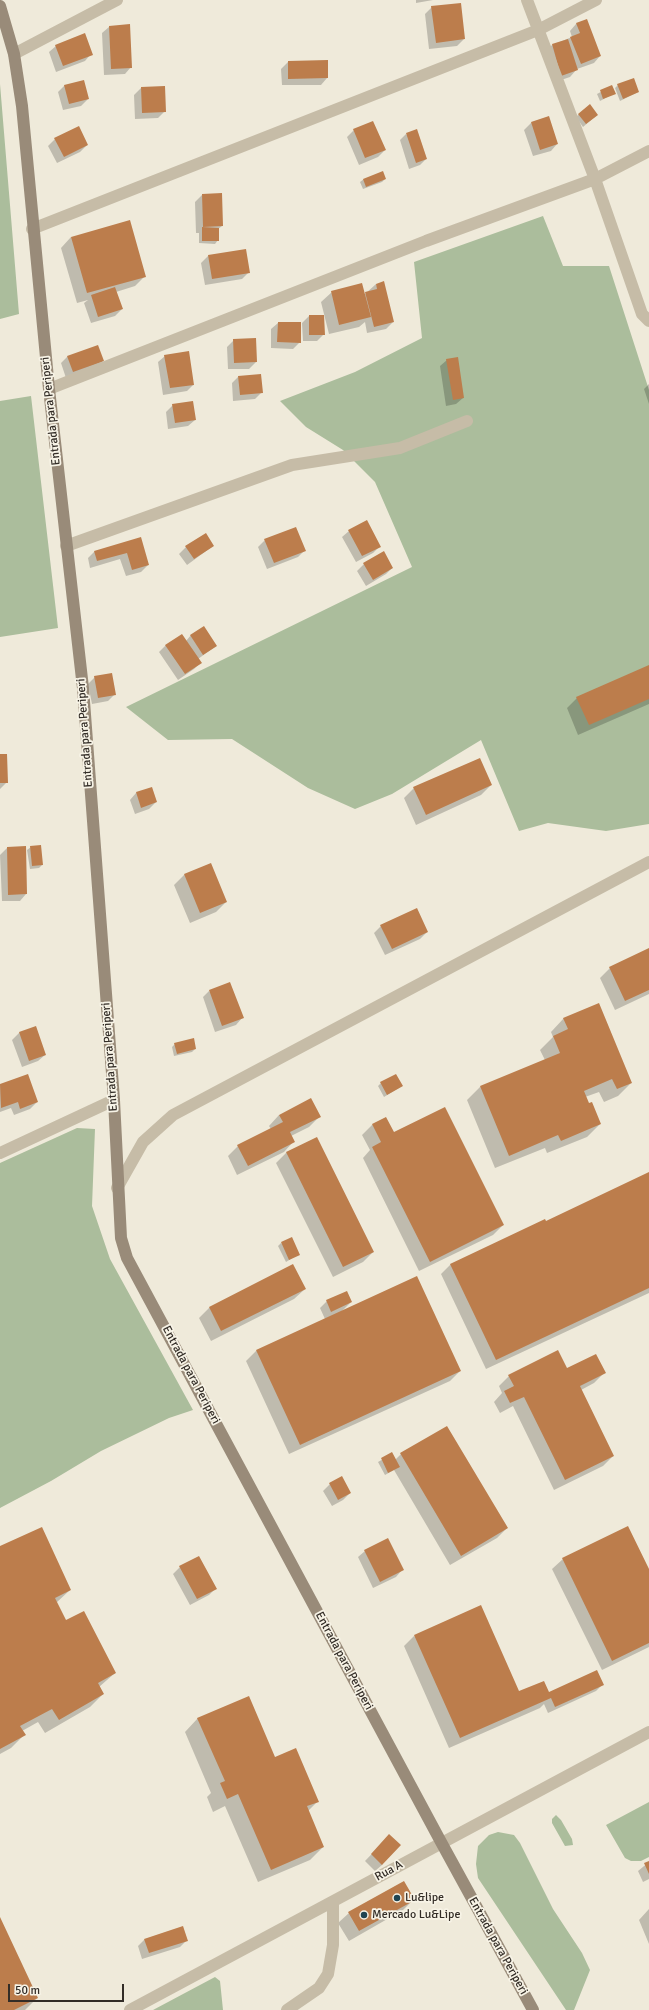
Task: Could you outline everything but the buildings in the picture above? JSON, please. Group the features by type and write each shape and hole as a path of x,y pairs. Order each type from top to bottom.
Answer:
{"main road":[{"name":"Entrada para Periperi","path":"0,6 14,54 22,106 32,229 82,688 114,1100 117,1188 121,1238 127,1258 533,2010"}],"street":[{"path":"14,54 117,0"},
{"path":"527,0 595,178 642,314 649,321"},
{"path":"32,229 538,30 596,0"},
{"path":"49,389 426,241 595,178 649,151"},
{"path":"66,546 292,465 400,448 467,421"},
{"path":"117,1188 143,1142 173,1115 649,862"},
{"path":"0,1153 114,1100"},
{"name":"Rua A","path":"130,2010 333,1902 441,1842 649,1732"},
{"path":"287,2010 319,1988 328,1974 333,1945 333,1902"}],"green space":[{"path":"0,84 19,314 0,319"},
{"path":"543,216 563,266 609,266 649,390 649,824 606,831 548,823 519,831 481,740 392,794 355,809 308,788 232,739 168,740 126,707 412,567 375,482 343,450 306,427 280,401 355,372 422,338 414,262"},
{"path":"31,396 58,628 0,637 0,401"},
{"path":"77,1128 95,1129 92,1206 110,1259 193,1410 169,1418 101,1451 51,1481 0,1508 0,1163"},
{"path":"649,1802 649,1857 641,1861 631,1861 625,1858 606,1825"},
{"path":"556,1815 561,1820 572,1839 573,1845 565,1846 552,1823 552,1819"},
{"path":"498,1832 514,1835 520,1843 553,1909 582,1953 590,1970 574,2010 566,2010 478,1878 476,1864 478,1846 489,1835"},
{"path":"215,1977 220,1981 223,2010 153,2010"}],"place":[{"name":"Lu&lipe","path":"397,1898"},
{"name":"Mercado Lu&Lipe","path":"364,1915"}]}
